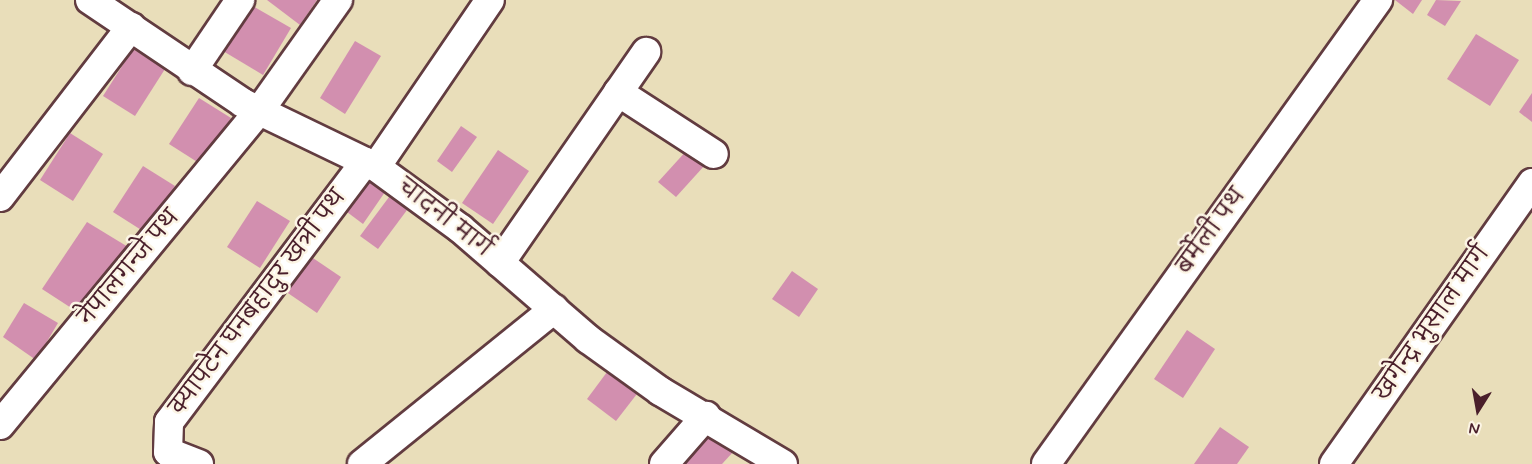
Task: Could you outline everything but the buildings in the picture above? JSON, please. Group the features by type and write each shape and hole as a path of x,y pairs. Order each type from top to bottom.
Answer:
{"street":[{"name":"चादनी मार्ग","path":"90,0 192,71 260,110 371,165 461,228 554,309 660,391 706,416 783,464"},
{"path":"192,71 240,0"},
{"name":"नेपालगन्जे पथ","path":"0,425 260,110 338,0"},
{"path":"371,165 490,0"},
{"name":"बर्मेली पथ","path":"1046,464 1378,0"},
{"path":"0,197 131,27"},
{"path":"500,263 646,52"},
{"path":"618,93 714,154"},
{"name":"क्यापटेन घनबहादुर खत्री पथ","path":"199,464 168,452 169,422 371,165"},
{"name":"खगेन्द्र भुसाल मार्ग","path":"1334,464 1532,183"},
{"path":"362,464 554,309"},
{"path":"664,464 706,416"}]}
